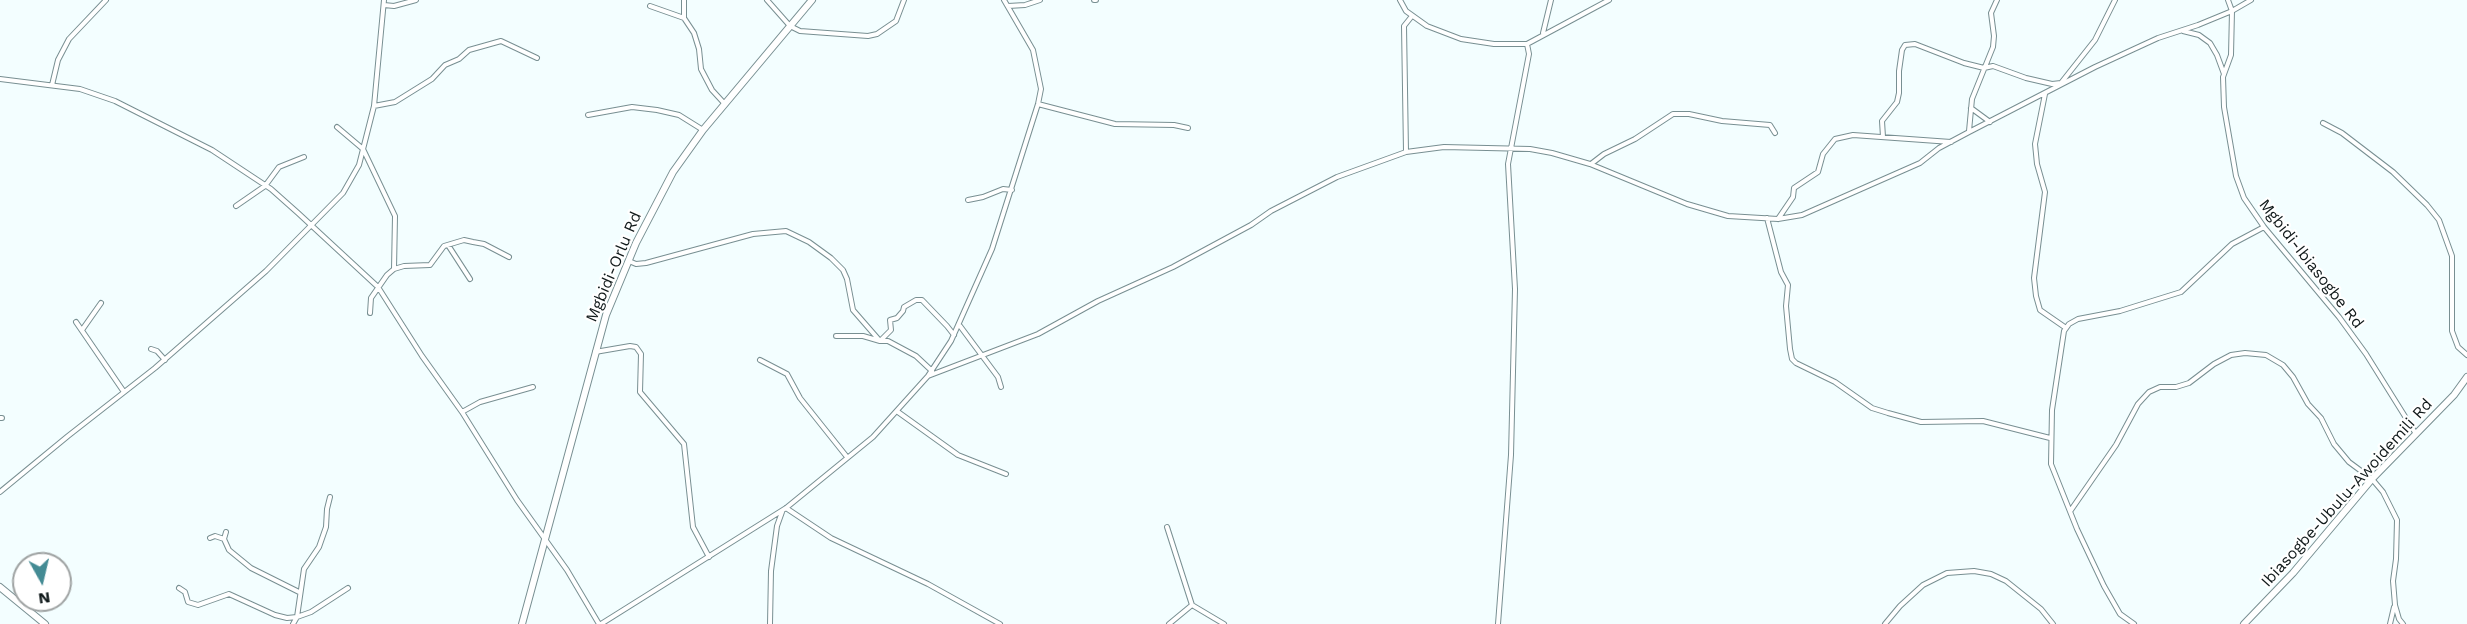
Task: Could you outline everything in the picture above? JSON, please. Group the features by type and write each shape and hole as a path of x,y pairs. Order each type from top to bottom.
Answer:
{"main road":[{"name":"Mgbidi-Orlu Rd","path":"522,624 595,352 606,315 629,261 673,172 723,102 812,0"},
{"name":"Ibiasogbe-Ubulu-Awoidemili Rd","path":"2244,624 2293,573 2372,479 2454,395 2467,377"},
{"path":"0,588 45,624"}],"street":[{"path":"52,85 58,60 69,39 106,0"},
{"path":"0,492 165,360 266,271 343,193 359,165 374,106 384,3 394,6 416,0"},
{"path":"684,0 684,18"},
{"path":"767,0 790,26 807,32 852,35 878,34 896,21 904,0"},
{"path":"0,79 80,89 115,101 212,150 265,186 310,225 378,287 422,356 462,412 544,541 567,570 600,624 784,509 873,437 898,412 932,371 960,326 992,249 1012,190 1041,89 1033,50 1004,0"},
{"path":"1008,6 1025,5 1040,0"},
{"path":"1400,0 1406,11 1427,26 1461,39 1494,44 1527,44 1609,0"},
{"path":"1543,34 1551,0"},
{"path":"1969,132 1971,107 1978,80 1993,47 1991,13 1997,0"},
{"path":"1883,137 1882,121 1897,102 1899,71 1905,45 1915,44 1964,63 1984,68 1993,66 2026,78 2052,84 2061,83 2095,40 2115,0"},
{"path":"2228,0 2232,11"},
{"path":"928,376 1038,334 1098,301 1173,267 1251,225 1271,211 1337,177 1406,152 1444,147 1512,147 1552,153 1590,164 1687,204 1728,216 1778,219 1802,215 1920,163 1969,132 2045,94 2061,83 2158,38 2232,11 2252,0"},
{"path":"650,6 664,9 684,18 694,33 699,49 701,69 712,90 723,102"},
{"name":"Mgbidi-Ibiasogbe Rd","path":"2232,11 2231,55 2224,74 2224,107 2236,176 2244,198 2264,227 2314,285 2359,345 2417,435"},
{"path":"1406,152 1404,27 1412,15"},
{"path":"2182,31 2199,35 2210,43 2224,74"},
{"path":"374,106 395,102 432,79 445,65 459,59 469,50 501,40 537,58"},
{"path":"1498,624 1511,455 1515,289 1508,164 1529,54 1527,44"},
{"path":"2045,94 2035,144 2037,164 2045,192 2034,278 2040,310 2066,328"},
{"path":"1038,104 1115,124 1174,125 1188,128"},
{"path":"588,115 632,107 657,110 679,115 703,130"},
{"path":"1971,107 1990,122"},
{"path":"1590,164 1604,154 1635,139 1672,114 1689,114 1722,121 1770,125 1775,133"},
{"path":"2323,123 2342,133 2393,172 2439,220 2452,256 2452,330 2458,347 2467,355"},
{"path":"337,127 363,149 394,216 394,269"},
{"path":"1778,219 1793,197 1794,188 1818,172 1823,154 1835,139 1853,135 1952,142"},
{"path":"236,206 265,186 279,166 304,157"},
{"path":"968,200 1003,189 1012,190"},
{"path":"1767,218 1781,272 1788,285 1786,306 1790,349 1792,359 1797,363 1835,382 1872,408 1896,416 1921,422 1983,421 2050,438"},
{"path":"2134,624 2120,614 2104,586 2056,481 2051,464 2050,438 2058,363 2066,328 2078,319 2130,309 2181,292 2232,244 2264,227"},
{"path":"629,261 646,264 753,234 786,231 808,242 831,258 843,270 853,310 880,341"},
{"path":"370,313 371,298 394,269 430,264 440,250 448,245 464,240 484,244 509,257"},
{"path":"448,245 470,279"},
{"path":"880,341 891,330 890,320 897,318 904,307 916,300 922,300 954,335"},
{"path":"82,330 101,303"},
{"path":"76,322 124,392"},
{"path":"960,326 980,356 998,377 1001,387"},
{"path":"836,336 863,336 888,341 916,356 932,371"},
{"path":"595,352 630,346 636,347 641,354 640,392 684,444 693,527 709,557"},
{"path":"151,349 157,351 165,360"},
{"path":"2071,510 2116,445 2138,404 2149,392 2160,387 2182,385 2214,363 2231,355 2245,353 2266,355 2283,365 2298,384 2308,404 2321,418 2334,444 2349,462 2372,479 2397,520 2393,581 2395,605 2403,624"},
{"path":"760,360 787,374 800,398 847,458"},
{"path":"462,412 480,402 533,387"},
{"path":"898,412 958,455 1006,474"},
{"path":"293,624 297,617 304,569 319,547 326,527 330,497"},
{"path":"770,624 771,571 777,526 784,509"},
{"path":"784,509 831,538 928,584 1000,624"},
{"path":"1167,527 1192,605 1224,624"},
{"path":"226,532 224,539 229,550 251,568 300,592"},
{"path":"210,538 215,536 224,539"},
{"path":"1885,624 1900,606 1923,585 1947,573 1974,571 1992,574 2006,581 2041,609 2053,624"},
{"path":"179,588 184,592 188,602 198,605 229,594 275,615 297,617 311,612 348,588"},
{"path":"1169,624 1192,605"},
{"path":"2390,624 2395,605"},
{"path":"2392,618 2399,619"}]}
